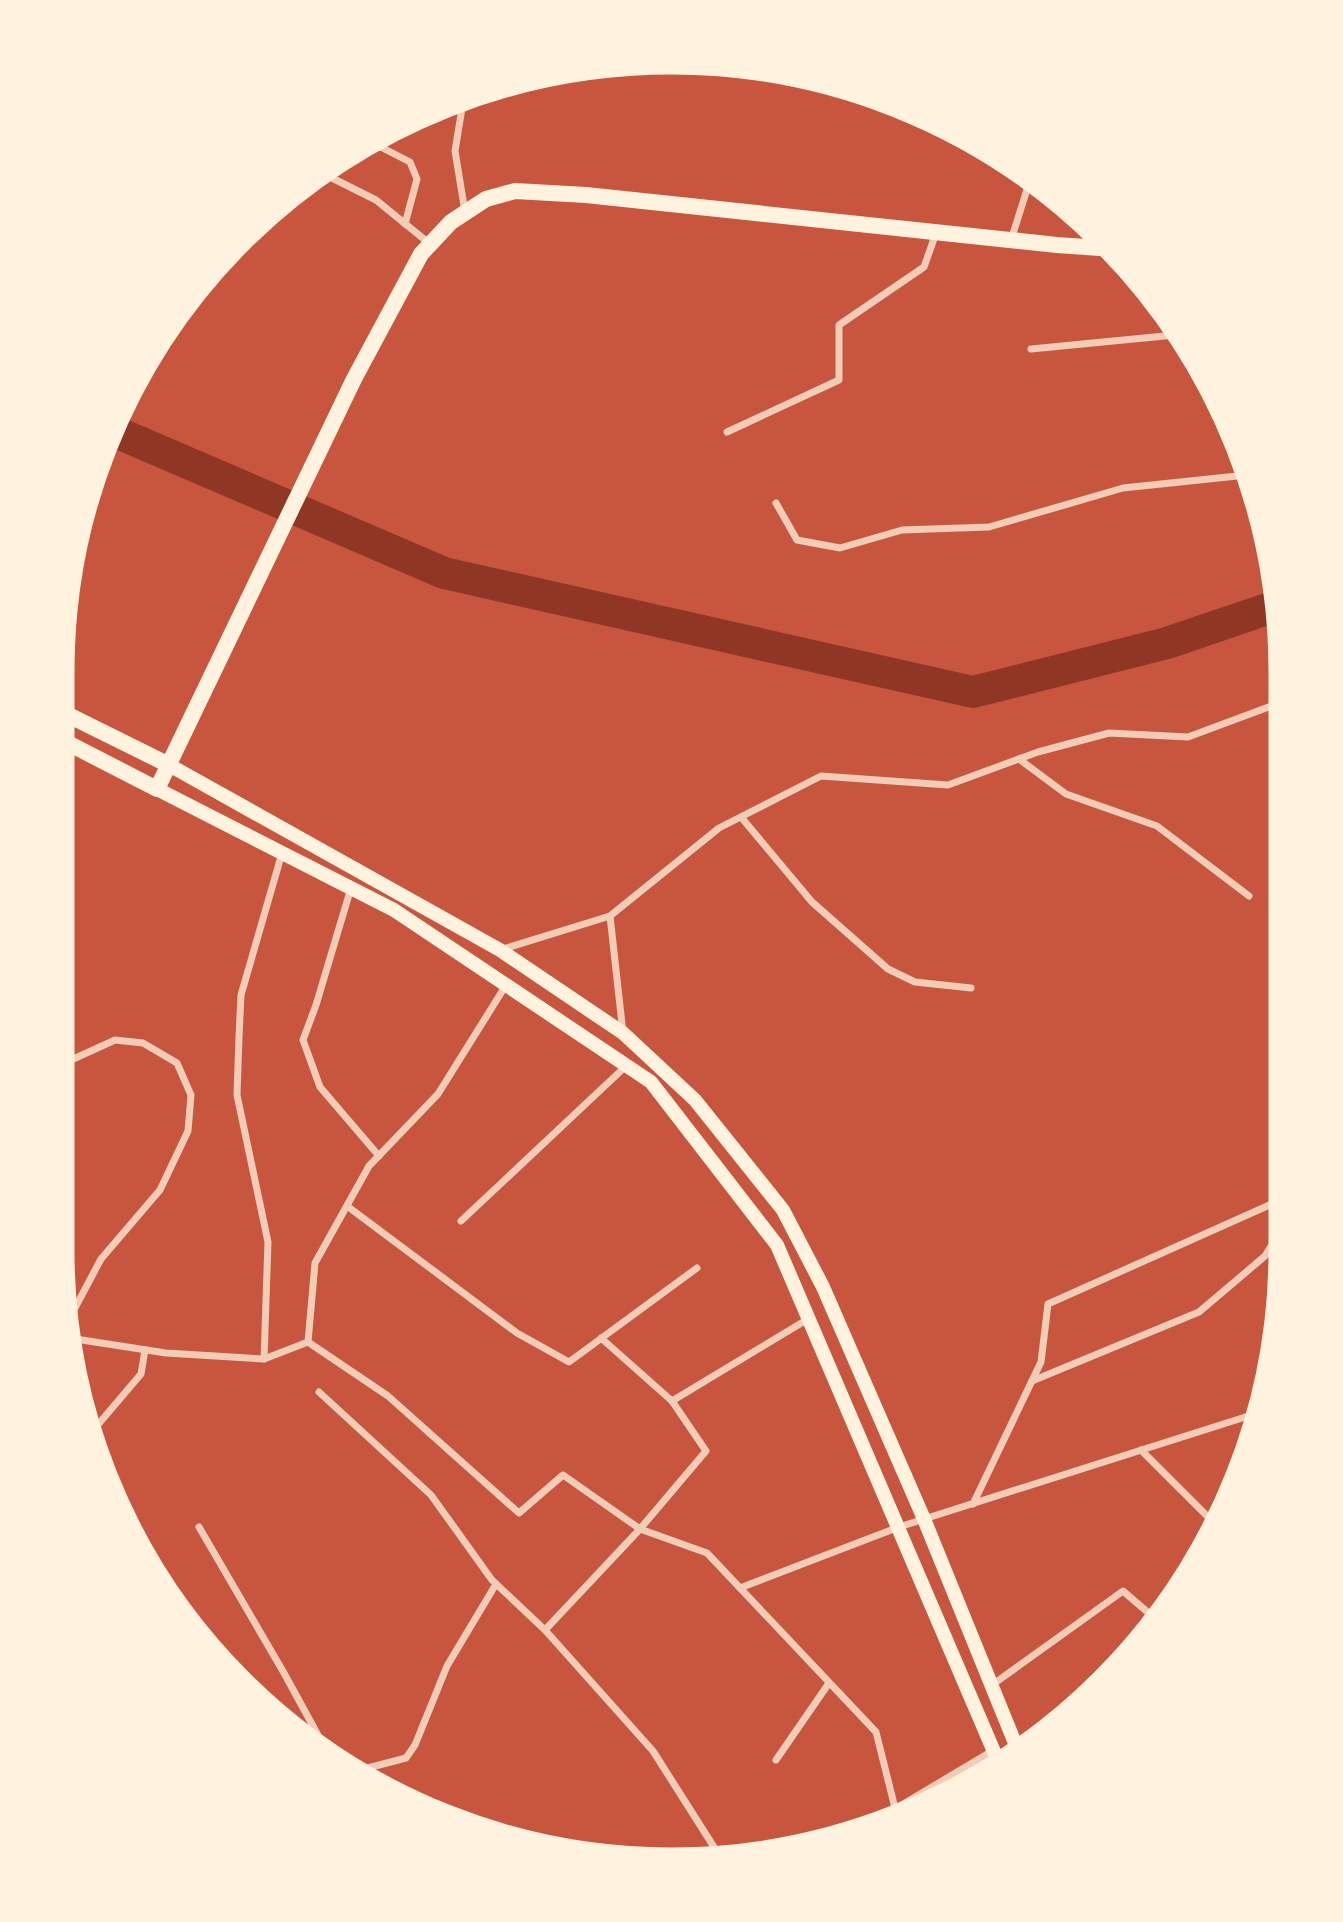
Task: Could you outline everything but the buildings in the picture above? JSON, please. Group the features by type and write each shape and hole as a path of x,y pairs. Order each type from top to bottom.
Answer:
{"highway":[{"path":"70,744 157,789 354,379 421,254 451,222 486,199 515,191 586,195 1011,241 1099,248"},
{"path":"70,716 169,765"}],"main road":[{"path":"169,765 500,950 623,1033 695,1100 783,1210 822,1287 924,1519 1015,1744"},
{"path":"157,789 394,910 651,1082 777,1245 996,1756"}],"street":[{"path":"461,108 455,151 465,213"},
{"path":"380,146 411,162 417,179 405,224"},
{"path":"329,177 376,200 431,244"},
{"path":"1011,241 1028,187"},
{"path":"727,432 839,380 839,325 924,267 936,233"},
{"path":"1031,349 1171,335"},
{"path":"776,503 797,540 840,548 902,530 989,527 1123,488 1240,476"},
{"path":"500,950 610,916 719,828 821,776 948,785 1019,759 1109,733 1188,737 1273,705"},
{"path":"1019,759 1066,794 1157,826 1249,896"},
{"path":"741,817 812,902 888,969 915,982 971,988"},
{"path":"264,1359 268,1242 237,1095 239,1037 241,995 282,853"},
{"path":"351,888 303,1040 320,1087 379,1156"},
{"path":"610,916 623,1033"},
{"path":"308,1342 315,1264 369,1166 438,1094 506,985"},
{"path":"70,1061 115,1040 143,1043 177,1063 191,1095 188,1131 160,1190 101,1259 73,1311"},
{"path":"461,1221 627,1065"},
{"path":"972,1504 1041,1362 1048,1304 1273,1203"},
{"path":"347,1206 517,1333 569,1362 697,1268"},
{"path":"1031,1381 1199,1312 1265,1256 1273,1243"},
{"path":"672,1401 809,1318"},
{"path":"545,1630 640,1529 706,1451 672,1401 601,1338"},
{"path":"77,1339 166,1353 264,1359 308,1342"},
{"path":"308,1342 388,1396 519,1513 564,1475 640,1529 707,1553 876,1732 895,1808"},
{"path":"96,1426 141,1374 145,1350"},
{"path":"319,1392 431,1495 496,1584 545,1630 653,1751 716,1850"},
{"path":"740,1588 899,1527 1250,1415"},
{"path":"1141,1450 1210,1519"},
{"path":"199,1527 320,1739"},
{"path":"366,1768 406,1758 415,1745 447,1667 496,1584"},
{"path":"992,1685 1123,1591 1151,1615"},
{"path":"776,1760 830,1683"},
{"path":"891,1810 996,1756"}],"waterway":[{"path":"119,434 444,573 973,692 1167,643 1270,608"}]}
